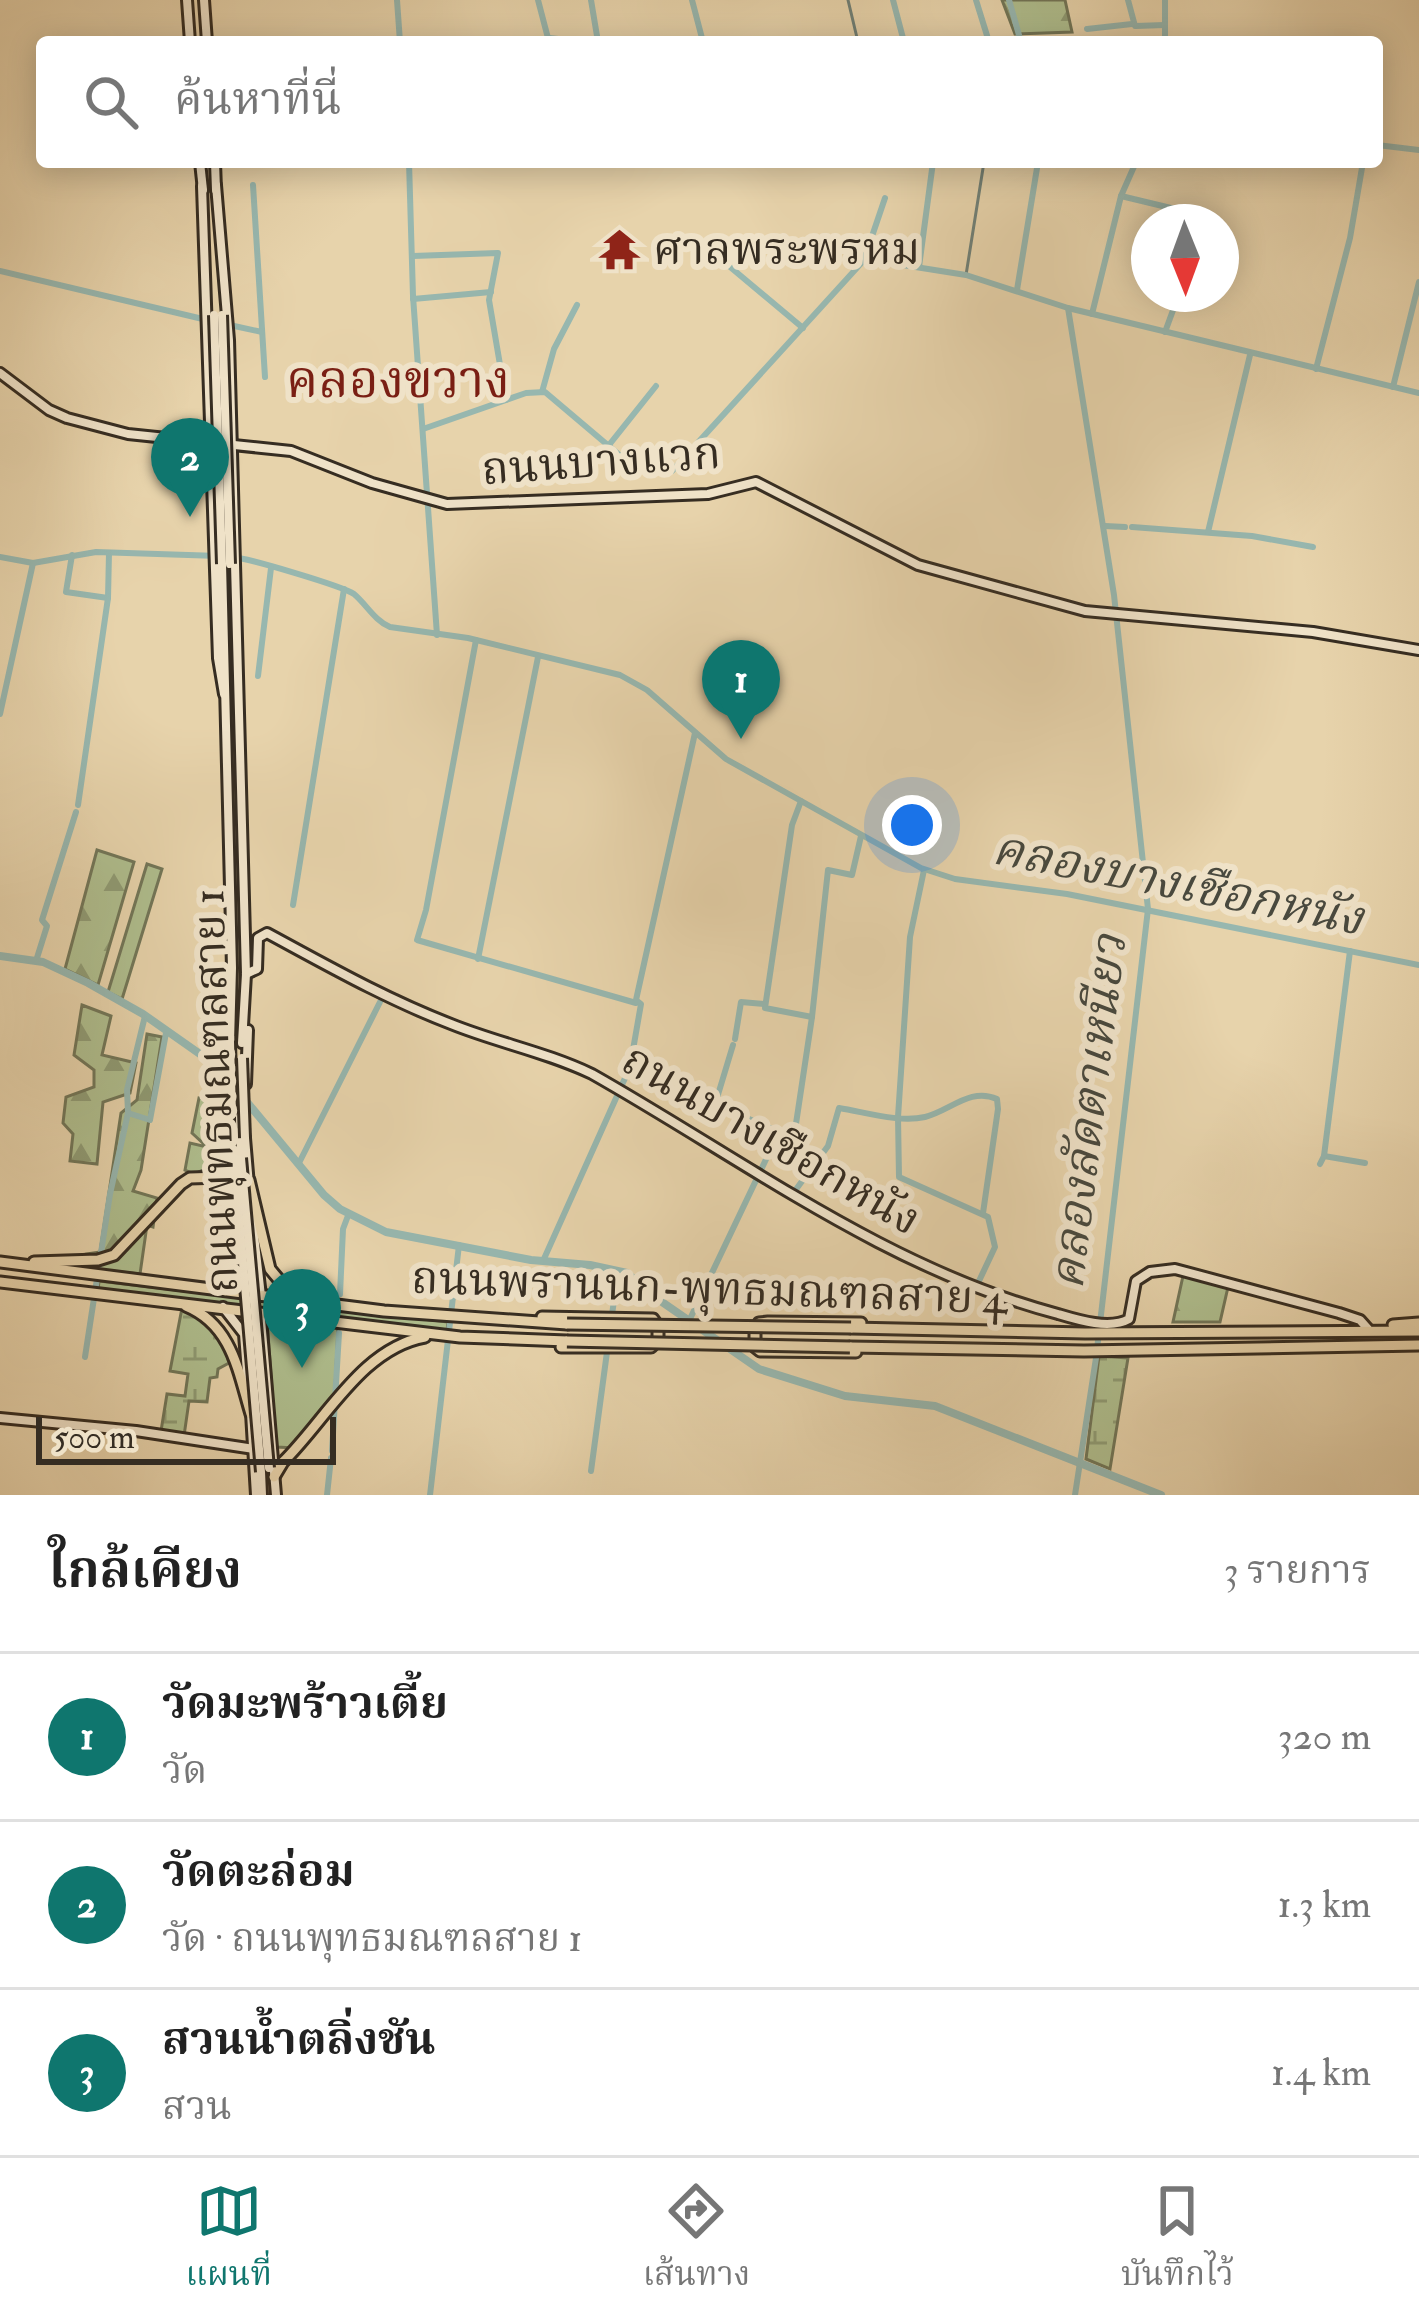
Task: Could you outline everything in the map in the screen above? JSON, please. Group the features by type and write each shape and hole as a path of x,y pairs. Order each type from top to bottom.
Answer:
{"main road":[{"path":"187,0 190,36"},
{"path":"204,0 207,36"},
{"name":"ถนนพุทธมณฑลสาย 1","path":"200,168 218,312 229,340 232,422 246,974 242,1058 233,1113"},
{"name":"ถนนพุทธมณฑลสาย 1","path":"215,168 230,1086 266,1488"},
{"name":"ถนนพุทธมณฑลสาย 1","path":"218,312 210,336 216,540 237,685"},
{"name":"ถนนบางแวก","path":"0,373 67,418 128,434 296,453 441,503 708,494 756,482 918,565 1072,608 1313,632 1419,650"},
{"path":"212,406 216,425 223,429 229,425 231,408"},
{"path":"232,422 234,432 250,446 232,465"},
{"path":"195,440 213,461"},
{"path":"214,495 221,462 229,466 233,487"},
{"name":"ถนนบางเชือกหนัง","path":"246,974 257,969 258,938 267,933 400,1004 556,1057 940,1274 1008,1300 1119,1324 1129,1319 1134,1286 1141,1277 1175,1269 1347,1316 1372,1329"},
{"path":"231,999 223,1062 247,1084 246,1011"},
{"path":"242,1058 254,1248 262,1296"},
{"path":"224,1292 236,1273 234,1159"},
{"path":"1,1263 101,1260 124,1248 181,1184 190,1178 221,1177 234,1159"},
{"path":"249,1180 265,1260 277,1281 335,1305"},
{"path":"236,1246 242,1253 254,1248"},
{"name":"ถนนพรานนก-พุทธมณฑลสาย 4","path":"1,1263 495,1321 1085,1333 1419,1327"},
{"name":"ถนนพรานนก-พุทธมณฑลสาย 4","path":"0,1282 498,1340 1084,1351 1419,1348"},
{"path":"172,1301 203,1315 230,1342 251,1414"},
{"path":"223,1307 244,1334 254,1449 266,1488"},
{"path":"266,1313 261,1319 266,1488"},
{"path":"1346,1329 1347,1316"},
{"path":"495,1321 653,1318 658,1326 656,1344 645,1348 498,1340"},
{"path":"910,1349 764,1351 755,1347 754,1331 759,1323 768,1322 932,1330"},
{"path":"266,1488 386,1350 442,1335"},
{"path":"245,1360 253,1353 264,1361"},
{"path":"0,1418 254,1449"}],"green space":[{"path":"1002,0 1065,0 1072,32 1015,34"},
{"path":"97,850 134,862 98,985 65,969"},
{"path":"147,864 162,869 122,999 108,992"},
{"path":"82,1005 111,1016 102,1055 136,1063 130,1093 103,1102 97,1164 70,1161 73,1134 63,1123 66,1097 94,1087 94,1070 74,1055"},
{"path":"147,1034 162,1037 141,1170 133,1191 157,1198 153,1227 147,1225 140,1274 84,1268 86,1254 100,1252 121,1113 137,1100"},
{"path":"199,1098 223,1103 225,1141 208,1148 205,1169 194,1174 185,1170 190,1143 207,1147 192,1133"},
{"path":"1183,1276 1228,1287 1220,1322 1173,1322"},
{"path":"99,1281 448,1322 447,1331 98,1290"},
{"path":"182,1308 213,1328 229,1363 210,1378 207,1402 189,1401 184,1436 161,1431 167,1394 185,1396 188,1374 170,1371"},
{"path":"267,1319 338,1328 334,1407 296,1448 276,1447"},
{"path":"1099,1356 1128,1358 1110,1469 1086,1459"}],"waterway":[{"path":"397,0 400,36"},
{"path":"538,0 547,36"},
{"path":"591,0 597,36"},
{"path":"692,0 701,36"},
{"path":"848,0 857,36"},
{"path":"893,0 902,36"},
{"path":"976,0 987,36"},
{"path":"1009,0 1019,36"},
{"path":"1128,0 1135,26 1165,25"},
{"path":"1165,0 1165,36"},
{"path":"1087,29 1132,24"},
{"path":"1383,146 1419,150"},
{"path":"409,168 413,296 437,635"},
{"path":"919,267 932,168"},
{"path":"966,275 983,168"},
{"path":"1017,290 1037,168"},
{"path":"1092,314 1121,196 1133,168"},
{"path":"1316,369 1350,238 1362,168"},
{"path":"253,185 265,377"},
{"path":"1121,196 1154,204"},
{"path":"865,257 885,198"},
{"path":"687,238 723,261 803,328"},
{"path":"413,256 498,253 489,300 506,400"},
{"path":"423,429 526,393 545,392 636,469 672,471 865,259 966,275 1068,308 1419,393"},
{"path":"0,271 207,320"},
{"path":"1393,387 1419,282"},
{"path":"413,299 491,292"},
{"path":"542,392 554,349 577,305"},
{"name":"คลองลัดตาเหนียว","path":"1068,308 1114,595 1148,909 1096,1358 1075,1495"},
{"path":"1165,332 1172,312"},
{"path":"225,324 262,332"},
{"path":"1208,532 1250,355"},
{"path":"609,445 656,386"},
{"path":"1105,526 1125,527"},
{"path":"1132,527 1252,536 1313,547"},
{"name":"คลองบางเชือกหนัง","path":"0,557 33,563 96,552 219,556"},
{"path":"78,805 108,598 109,553"},
{"path":"72,555 66,592 108,598"},
{"name":"คลองบางเชือกหนัง","path":"232,557 346,590 390,627 468,638 620,675 647,690 726,759 921,868 955,879 1067,894 1419,965"},
{"path":"0,714 33,563"},
{"path":"258,676 271,568"},
{"path":"293,905 344,589"},
{"path":"476,640 417,940 636,1003"},
{"path":"478,959 538,657"},
{"path":"543,1261 630,1067 641,1004 636,1000 695,733"},
{"path":"801,801 792,825 765,1008 812,1017"},
{"path":"36,961 47,926 42,920 76,812"},
{"path":"689,1321 779,1132 794,1137 828,870 852,875 861,836"},
{"path":"924,870 910,937 898,1117 899,1177 988,1217 995,1247 979,1281"},
{"path":"1320,1164 1350,951"},
{"path":"0,956 43,962 88,983 143,1014 217,1066 324,1195 340,1209 386,1232 627,1273 759,1369 845,1396 935,1406 1161,1495"},
{"path":"299,1163 380,1002"},
{"path":"735,1039 741,1002 765,1004"},
{"path":"128,1112 127,1090 145,1016"},
{"path":"85,1357 110,1194 128,1113 150,1120 166,1033"},
{"path":"717,1098 733,1045"},
{"path":"630,1067 779,1132"},
{"path":"797,1188 828,1146 839,1108 915,1118 987,1096 997,1099 998,1109 983,1213"},
{"path":"1324,1156 1365,1163"},
{"path":"340,1294 343,1229 349,1213"},
{"path":"430,1495 459,1245"},
{"path":"612,1315 618,1271"},
{"path":"332,1451 339,1333"},
{"path":"591,1471 607,1352"},
{"path":"327,1495 331,1458"}],"place":[{"name":"ศาลพระพรหม","path":"619,250"},
{"name":"วัดตะล่อม","path":"190,517"},
{"name":"วัดมะพร้าวเตี้ย","path":"741,739"},
{"name":"สวนน้ำตลิ่งชัน","path":"302,1368"}],"district":[{"name":"คลองขวาง","path":"398,381"}]}
